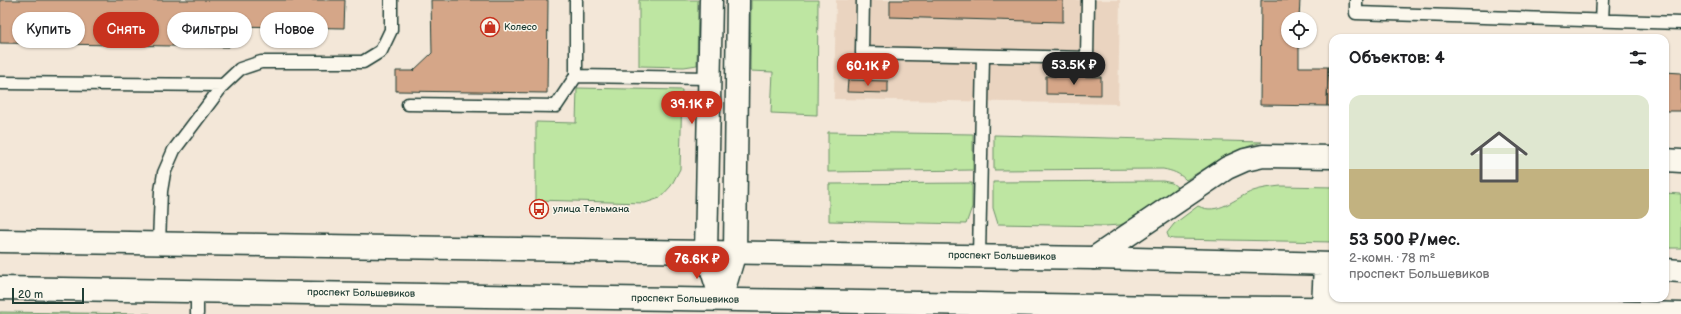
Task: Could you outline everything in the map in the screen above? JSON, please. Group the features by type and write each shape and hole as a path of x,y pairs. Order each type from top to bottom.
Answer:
{"main road":[{"path":"711,0 706,252 721,307"},
{"path":"721,307 735,252 738,0"},
{"path":"1094,258 1227,168 1245,160 1263,156 1329,157"},
{"path":"1669,160 1681,160"},
{"name":"проспект Большевиков","path":"0,241 979,256 1329,264"},
{"path":"1322,308 1329,264"},
{"path":"1669,270 1681,271"},
{"name":"проспект Большевиков","path":"0,288 197,290 721,307 1166,311 1322,308 1534,310 1681,314"}],"lane":[{"path":"159,243 161,192 164,173 174,150 223,85 240,69 261,62 363,62 381,51 391,30 391,0"},
{"path":"408,104 556,106 576,76 576,0"},
{"path":"863,0 862,53 1087,58 1088,0"},
{"path":"1356,0 1356,13 1681,22"},
{"path":"1602,0 1602,20"},
{"path":"979,256 983,56"},
{"path":"576,76 710,78"},
{"path":"0,82 223,85"},
{"path":"197,290 197,314"}],"shaded area":[{"path":"836,0 1120,0 1118,104 834,99"}],"green space":[{"path":"639,0 698,0 697,65 684,67 639,66"},
{"path":"751,0 818,0 817,115 771,113 773,72 750,71"},
{"path":"577,88 682,90 680,169 671,186 660,198 645,203 536,200 536,122 576,123"},
{"path":"828,132 973,134 973,170 828,172"},
{"path":"994,135 1262,142 1232,153 1186,180 1176,173 1163,169 994,170"},
{"path":"1163,181 1172,183 1177,187 1133,220 1120,225 998,224 993,208 993,182"},
{"path":"972,183 972,207 966,224 829,221 829,184"},
{"path":"1281,186 1329,187 1329,242 1169,238 1167,233 1174,224 1198,206 1205,209 1212,209 1226,205 1246,194 1263,188"},
{"path":"1669,193 1681,194 1681,248 1669,248"},
{"path":"0,312 149,314 0,314"}],"building":[{"path":"0,0 345,0 344,28 328,28 328,12 260,12 260,27 252,26 252,12 167,12 167,46 159,46 159,12 93,12 93,45 85,44 85,12 12,12 12,43 0,43"},
{"name":"Колесо","path":"431,0 548,0 547,93 396,91 396,71 413,71 432,53"},
{"path":"890,0 1063,0 1063,22 890,17"},
{"path":"1261,0 1300,0 1299,12 1281,12 1281,48 1299,48 1299,67 1328,67 1327,106 1260,105"},
{"path":"1328,67 1329,67 1329,106 1327,106"},
{"path":"1669,72 1681,73 1681,111 1669,111"},
{"path":"1046,76 1101,77 1101,95 1046,94"},
{"path":"848,80 888,81 888,93 847,92"}],"place":[{"name":"Колесо","path":"490,27"},
{"name":"улица Тельмана","path":"539,209"}]}
